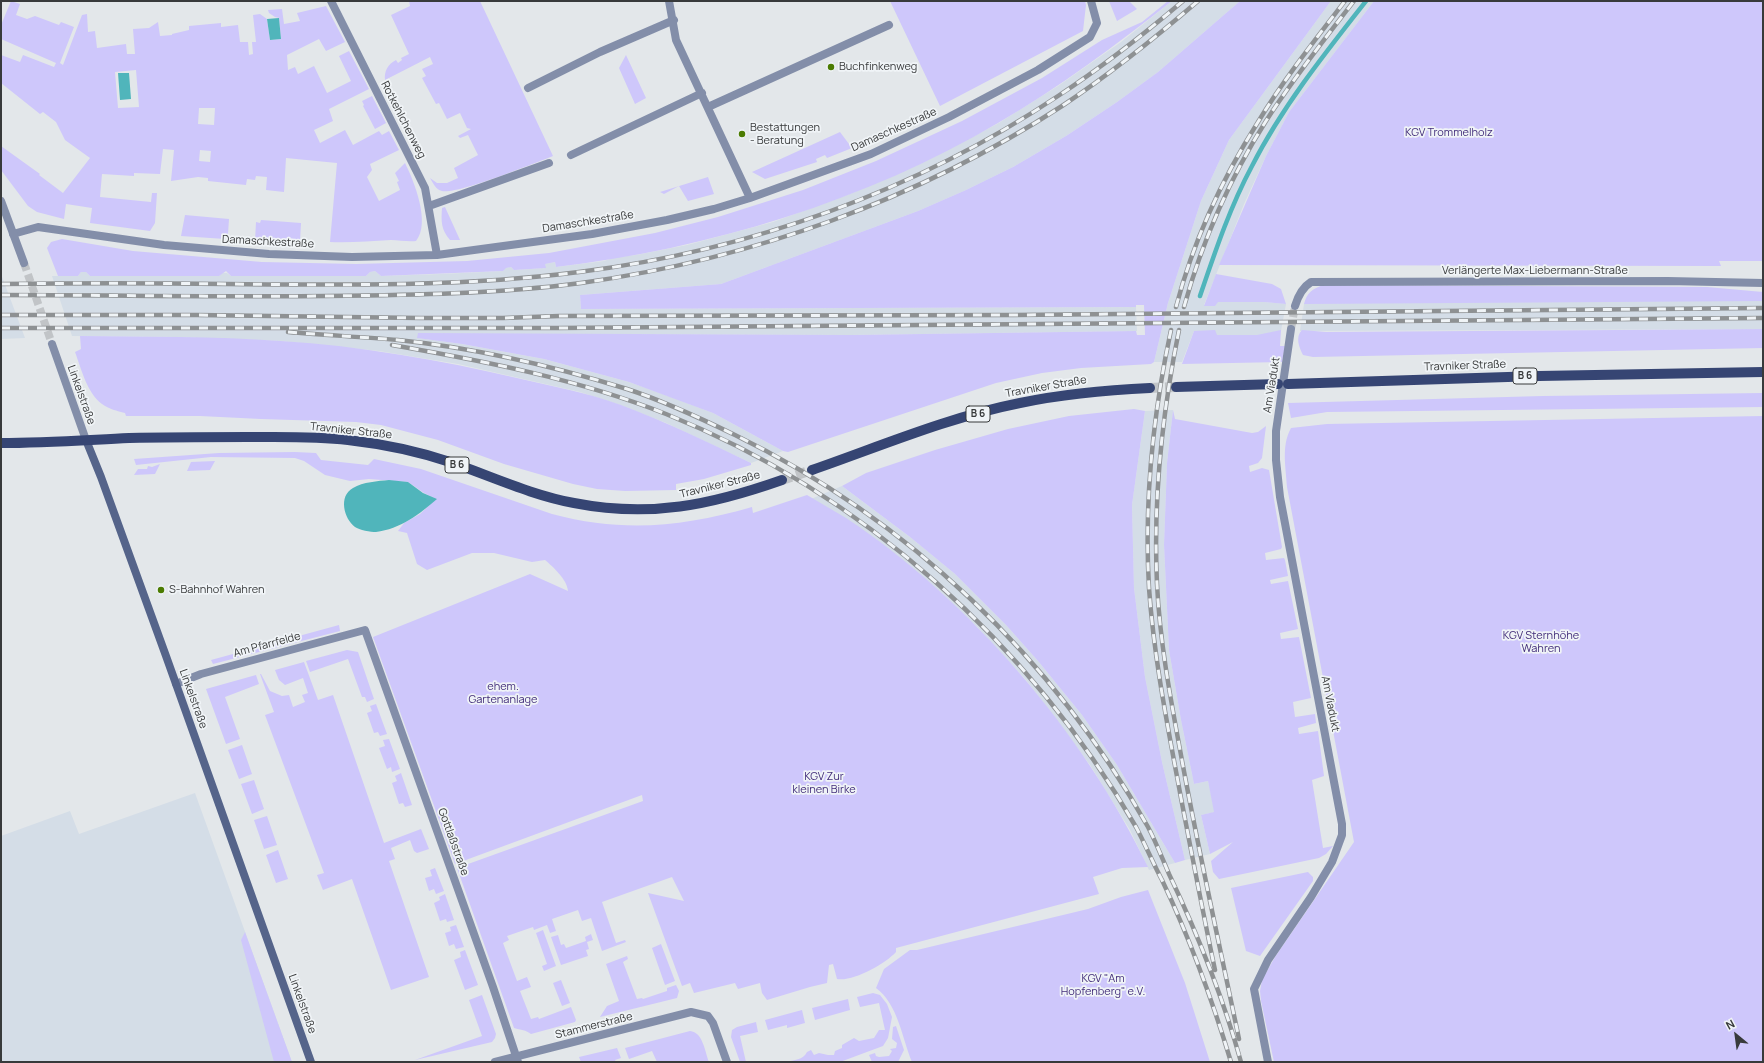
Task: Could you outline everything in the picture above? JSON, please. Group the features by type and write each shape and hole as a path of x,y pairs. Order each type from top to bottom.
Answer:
{"main road":[{"name":"Travniker Straße","path":"1176,387 1539,376 1763,372"},
{"name":"Travniker Straße","path":"812,470 940,425 1020,403 1100,391 1150,388"},
{"name":"Travniker Straße","path":"1,443 232,437 300,437 348,440 389,446 417,453 450,462 527,490 573,503 612,509 649,510 679,508 747,492 782,480"},
{"name":"Linkelstraße","path":"86,440 101,477 176,684 311,1062"}],"street":[{"name":"Rotkehlchenweg","path":"331,1 425,188 430,206 437,254"},
{"path":"669,1 674,20 676,40 750,198"},
{"name":"Damaschkestraße","path":"13,234 38,227 143,243 269,254 352,257 437,254 592,234 674,218 714,209 750,198 871,154 949,117 1038,70 1090,37 1097,24 1092,1"},
{"path":"528,88 600,52 674,20"},
{"path":"708,107 889,25"},
{"path":"571,155 702,93"},
{"path":"430,206 549,163"},
{"path":"1,201 24,263"},
{"name":"Verlängerte Max-Liebermann-Straße","path":"1295,306 1297,297 1307,284 1312,282 1668,281 1763,283"},
{"name":"Am Viadukt","path":"1268,1062 1254,989 1268,960 1311,897 1332,862 1342,835 1342,824 1280,497 1276,460 1276,431 1288,359 1291,328"},
{"name":"Linkelstraße","path":"52,344 86,440"},
{"name":"Am Pfarrfelde","path":"176,684 201,674 365,630"},
{"name":"Gottlaßstraße","path":"365,630 493,987 517,1060"},
{"name":"Stammerstraße","path":"494,1062 517,1060 688,1013 699,1012 708,1016 713,1023 727,1062"}],"shaded area":[{"path":"1172,1 1240,1 1158,72 1117,102 1066,136 1013,167 918,211 721,284 580,295 581,309 1136,307 1137,331 851,335 514,334 418,338 462,344 544,359 629,382 713,413 783,451 751,463 666,423 620,405 580,392 458,364 379,351 281,341 174,337 72,336 52,276 78,276 81,272 86,272 90,276 219,276 222,273 227,273 231,276 366,276 370,272 375,271 381,276 442,274 503,271 505,268 511,267 514,270 545,268 545,264 555,262 556,267 604,261 616,257 636,255 687,245 773,222 852,193 922,163 997,124 1058,86 1121,42"},
{"path":"1331,1 1374,1 1289,112 1266,156 1244,204 1204,305 1217,302 1264,302 1286,304 1281,331 1267,335 1210,335 1194,331 1182,362 1154,362 1168,303 1201,201 1229,140"},
{"path":"1,274 25,338 1,339"},
{"path":"1763,297 1763,329 1300,331 1304,304 1325,301"},
{"path":"1173,410 1167,463 1164,545 1169,650 1194,784 1208,781 1215,812 1201,815 1210,854 1185,860 1162,762 1145,677 1134,588 1132,505 1145,411"},
{"path":"842,486 910,537 955,574 1006,625 1038,661 1082,715 1117,765 1175,863 1149,870 1130,830 1090,765 1026,680 977,627 937,589 878,541 811,499"},
{"path":"195,793 292,1062 1,1062 1,836 70,811 79,834"}],"green space":[{"path":"11,1 20,4 16,15 27,19 35,16 59,25 61,22 74,27 60,63 63,65 82,15 87,14 88,32 95,31 97,48 126,44 127,54 135,54 133,29 149,28 158,22 160,36 172,35 189,30 189,26 221,23 221,27 238,25 240,42 248,42 249,55 253,54 252,42 256,42 253,15 260,14 267,19 270,40 281,39 279,18 269,13 268,10 282,9 284,24 300,21 297,13 326,6 345,42 326,51 319,39 287,55 288,70 295,67 298,74 314,66 327,93 351,81 339,56 349,51 369,89 329,109 333,121 314,130 320,143 345,130 353,145 379,131 382,135 389,131 399,150 370,164 372,170 367,177 379,201 400,190 397,182 399,181 395,173 405,163 413,180 420,202 422,224 416,241 391,240 330,242 337,163 286,158 284,192 266,190 267,177 256,176 255,180 247,179 246,185 208,181 208,178 198,177 171,181 174,150 163,149 160,174 134,173 134,176 102,174 100,197 151,202 152,193 157,193 155,223 150,231 90,223 92,208 66,204 64,219 37,212 28,206 1,170 1,146 40,174 39,175 63,193 90,158 65,140 56,122 43,112 40,114 1,83 1,55 20,62 23,55 54,67 56,63 1,39 1,25","holes":["136,70 139,107 118,108 115,72","199,108 215,108 214,125 198,124","200,150 211,151 210,162 199,161"]},
{"path":"409,1 480,1 553,156 479,184 450,191 442,191 436,188 430,178 437,183 447,183 458,178 454,168 478,155 468,135 460,138 458,136 471,129 467,128 460,113 447,119 439,103 436,104 422,78 426,76 422,69 433,64 430,57 385,80 385,74 389,66 396,60 398,63 402,60 401,58 409,54 391,15 410,6"},
{"path":"890,1 1085,1 1086,5 1083,31 940,106"},
{"path":"1109,1 1129,1 1137,9 1117,21"},
{"path":"1168,1 1172,1 1066,80 998,123 947,151 895,176 784,218 671,248 613,259 556,267 555,262 545,264 546,268 514,270 511,267 506,268 503,271 381,276 375,271 370,272 366,276 231,276 226,271 219,276 90,276 86,272 81,272 78,276 58,276 47,248 51,242 62,239 133,251 262,262 356,264 467,261 549,253 655,233 718,217 803,190 876,161 962,121 1042,78 1102,40 1142,22"},
{"path":"1240,1 1331,1 1229,140 1201,201 1168,303 1154,362 1151,364 1081,368 1042,373 996,383 788,452 783,451 713,413 629,382 544,359 462,344 417,338 418,333 851,335 1136,331 1137,335 1145,335 1144,305 1136,305 1136,307 581,309 580,295 721,284 918,211 966,190 1013,167 1066,136 1117,102 1158,72"},
{"name":"KGV Trommelholz","path":"1374,1 1763,1 1763,261 1719,261 1721,266 1219,265 1266,156 1289,112"},
{"path":"626,55 646,98 635,104 619,68"},
{"path":"372,96 386,123 375,129 362,101"},
{"path":"840,132 852,148 827,158 825,155 816,159 817,162 765,179 752,172"},
{"path":"708,177 714,194 688,201 679,186"},
{"path":"679,186 664,194 660,192"},
{"path":"445,207 460,240 450,240 445,233 442,225 442,208"},
{"path":"185,215 229,219 228,234 225,234 225,239 181,236"},
{"path":"261,220 301,223 300,242 255,241 256,222 260,223"},
{"path":"1216,274 1272,284 1281,289 1286,304 1264,302 1218,302 1215,306 1204,306"},
{"path":"1323,285 1707,287 1763,292 1763,301 1304,304 1311,292"},
{"path":"1763,329 1763,348 1313,357 1303,355 1298,339 1302,330 1326,332"},
{"path":"1215,330 1217,335 1257,335 1281,330 1280,346 1285,346 1282,362 1182,364 1194,331"},
{"path":"80,336 231,338 311,343 371,350 459,365 570,390 621,405 687,432 751,463 751,465 704,479 676,484 676,490 625,491 597,489 573,484 504,464 438,440 381,425 356,422 200,416 126,416 125,413 110,409 102,404 88,387 75,352 81,349"},
{"path":"1763,393 1763,407 1327,412 1291,418 1288,403 1543,396"},
{"path":"1134,409 1145,411 1132,505 1134,588 1145,677 1162,762 1185,860 1175,863 1117,765 1082,715 1038,661 1006,625 955,574 910,537 842,486 866,473 935,450 1008,429 1069,416"},
{"path":"1173,410 1175,419 1252,433 1258,432 1266,426 1262,458 1258,463 1249,466 1250,472 1262,468 1269,470 1282,547 1281,549 1265,553 1266,560 1284,558 1285,560 1288,576 1270,580 1271,584 1288,581 1298,629 1280,633 1281,639 1299,637 1311,698 1293,702 1295,717 1315,714 1316,723 1298,728 1299,734 1318,731 1324,776 1312,780 1323,848 1333,846 1326,854 1319,858 1219,879 1213,872 1211,861 1233,842 1210,854 1201,815 1214,812 1208,781 1194,784 1169,650 1164,545 1167,463"},
{"name":"KGV Sternhöhe Wahren","path":"1763,416 1763,1062 1274,1062 1261,1001 1260,991 1262,980 1275,957 1354,842 1287,487 1285,449 1291,428 1327,424"},
{"path":"219,453 316,453 321,460 368,465 374,459 421,469 552,514 604,524 653,525 677,523 726,514 752,507 753,513 807,495 846,518 892,551 936,588 979,629 1020,673 1057,719 1091,767 1122,817 1148,867 1122,868 1093,877 1099,894 896,948 896,952 891,957 877,967 851,978 837,979 833,964 829,965 827,983 767,1000 762,993 760,983 738,989 735,983 694,993 690,983 682,986 648,893 684,901 672,877 602,902 616,943 625,940 626,942 602,951 591,918 582,921 578,910 552,919 556,931 550,933 547,925 534,930 533,927 507,936 509,940 503,943 517,981 527,977 531,987 520,991 531,1019 538,1017 539,1019 571,1007 576,1020 575,1022 531,1034 514,1028 457,868 643,801 642,795 455,864 373,637 530,574 568,591 567,587 559,574 545,560 532,562 494,553 472,553 427,570 417,564 407,533 398,531 404,523 420,514 436,499 408,482 369,479 350,481 325,475 304,461 295,458 211,457 136,465 134,459"},
{"path":"215,461 210,470 187,471 191,462"},
{"path":"160,464 155,474 134,475 138,469 147,469 148,466 152,467"},
{"path":"339,625 340,631 213,664 211,660"},
{"path":"347,650 358,652 374,699 367,702 365,697 362,697 348,659 310,672 306,661"},
{"path":"304,662 318,700 333,695 384,843 421,829 429,849 417,853 414,851 410,840 391,848 395,859 389,861 429,977 391,990 352,879 323,890 317,875 324,873 265,715 274,712 260,674 270,691 282,696 289,695 293,707 305,702 302,695 308,693 303,678 285,685 279,680 275,670"},
{"path":"256,675 259,684 225,697 240,739 226,744 206,689"},
{"path":"376,704 387,734 380,736 378,732 374,733 367,713 372,711 370,706"},
{"path":"389,739 400,769 392,772 391,767 387,769 379,748 385,746 383,740"},
{"path":"242,745 252,774 239,779 228,750"},
{"path":"401,773 412,805 405,807 403,803 399,804 392,783 397,781 395,776"},
{"path":"254,780 264,809 252,814 241,784"},
{"path":"267,816 277,845 264,849 254,820"},
{"path":"278,850 288,879 276,883 266,855"},
{"path":"435,868 444,891 436,894 434,889 429,891 425,878 432,876 430,870"},
{"path":"1308,872 1313,877 1313,881 1260,956 1246,951 1231,888"},
{"name":"KGV \"Am Hopfenberg\" e.V.","path":"1148,890 1185,983 1210,1062 912,1062 890,1003 876,988 884,969 910,950 917,950 1088,909 1121,897"},
{"path":"445,894 454,920 447,922 446,919 440,921 434,903 440,900 439,897"},
{"path":"456,925 464,947 456,949 454,944 449,946 445,933 451,931 450,927"},
{"path":"543,930 556,966 544,971 542,966 547,964 536,933"},
{"path":"245,932 292,1062 274,1062 241,940"},
{"path":"591,934 593,940 587,942 589,949 586,950 588,956 561,965 551,937 558,935 561,945 564,944 566,948 586,941 585,937"},
{"path":"661,944 675,981 665,985 652,948"},
{"path":"465,950 478,985 465,990 454,960 461,957 460,952"},
{"path":"627,956 628,959 623,962 637,999 643,999 667,991 667,988 676,985 679,991 677,998 600,1017 607,1006 619,1001 606,964"},
{"path":"561,980 570,1003 562,1006 553,983"},
{"path":"873,993 880,995 887,1004 892,1017 888,1038 883,1046 840,1062 786,1062 801,1058 811,1050 814,1055 819,1053 834,1055 835,1051 842,1048 842,1045 854,1038 859,1041 874,1038 879,1030 885,1030 879,1003 860,1007 857,997"},
{"path":"482,995 496,1034 492,1042 415,1060 482,1036 469,1000"},
{"path":"848,999 850,1010 815,1020 812,1008"},
{"path":"802,1010 805,1023 787,1028 787,1025 768,1030 765,1020"},
{"path":"756,1022 758,1032 740,1036 746,1062 740,1062 731,1037 732,1030 737,1027"},
{"path":"896,1026 904,1050 898,1062 872,1062 869,1055 875,1053 876,1056 879,1057 889,1056 892,1051 890,1049 896,1048 897,1043 892,1039 893,1027"},
{"path":"690,1031 694,1032 701,1039 709,1062 657,1062 652,1051 629,1059 625,1048"},
{"path":"617,1048 621,1058 615,1060 616,1062 581,1062 579,1057"}],"water":[{"path":"279,18 281,39 270,40 267,19"},
{"path":"118,73 129,73 131,99 120,100"},
{"path":"389,480 408,482 423,493 437,499 417,515 393,528 376,532 365,531 355,527 348,519 344,508 345,496 353,488 361,484"}],"waterway":[{"path":"1200,296 1217,246 1230,214 1244,182 1264,144 1290,102 1335,40 1366,1"}],"tunnel":[{"path":"24,263 52,344"},
{"path":"1291,329 1295,306"},
{"path":"1150,388 1176,387"},
{"path":"782,480 812,470"}],"railway":[{"path":"1,284 142,283 359,285 447,283 535,277 579,272 642,262 705,249 767,232 829,212 889,188 947,161 1004,130 1058,96 1122,50 1183,1"},
{"path":"1,295 326,296 486,292 581,283 645,272 708,258 770,241 831,221 891,197 950,170 1007,140 1062,106 1132,55 1198,1"},
{"path":"1176,307 1200,235 1232,166 1278,90 1345,1"},
{"path":"1184,307 1199,259 1218,211 1253,143 1287,90 1354,1"},
{"path":"1,315 503,318 559,316 1014,315 1763,308"},
{"path":"1,328 559,328 1763,318"},
{"path":"1171,330 1159,394 1151,458 1148,523 1149,588 1154,641 1166,720 1215,970"},
{"path":"1179,330 1168,393 1160,456 1156,520 1157,584 1167,676 1183,766 1239,1039"},
{"path":"288,332 427,343 543,365 627,389 682,410 735,435 799,469 860,508 917,552 971,600 1021,651 1068,706 1110,765 1148,827 1190,920 1218,990 1241,1062"},
{"path":"392,345 530,372 599,391 666,414 738,447 808,486 873,531 935,582 993,637 1046,696 1093,760 1136,827 1162,880 1191,947 1208,992 1231,1062"}],"place":[{"name":"Buchfinkenweg","path":"831,67"},
{"name":"Bestattungen - Beratung","path":"742,134"},
{"name":"S-Bahnhof Wahren","path":"161,590"}],"park label":[{"name":"ehem. Gartenanlage","path":"503,693"},
{"name":"KGV Zur kleinen Birke","path":"824,783"}]}
